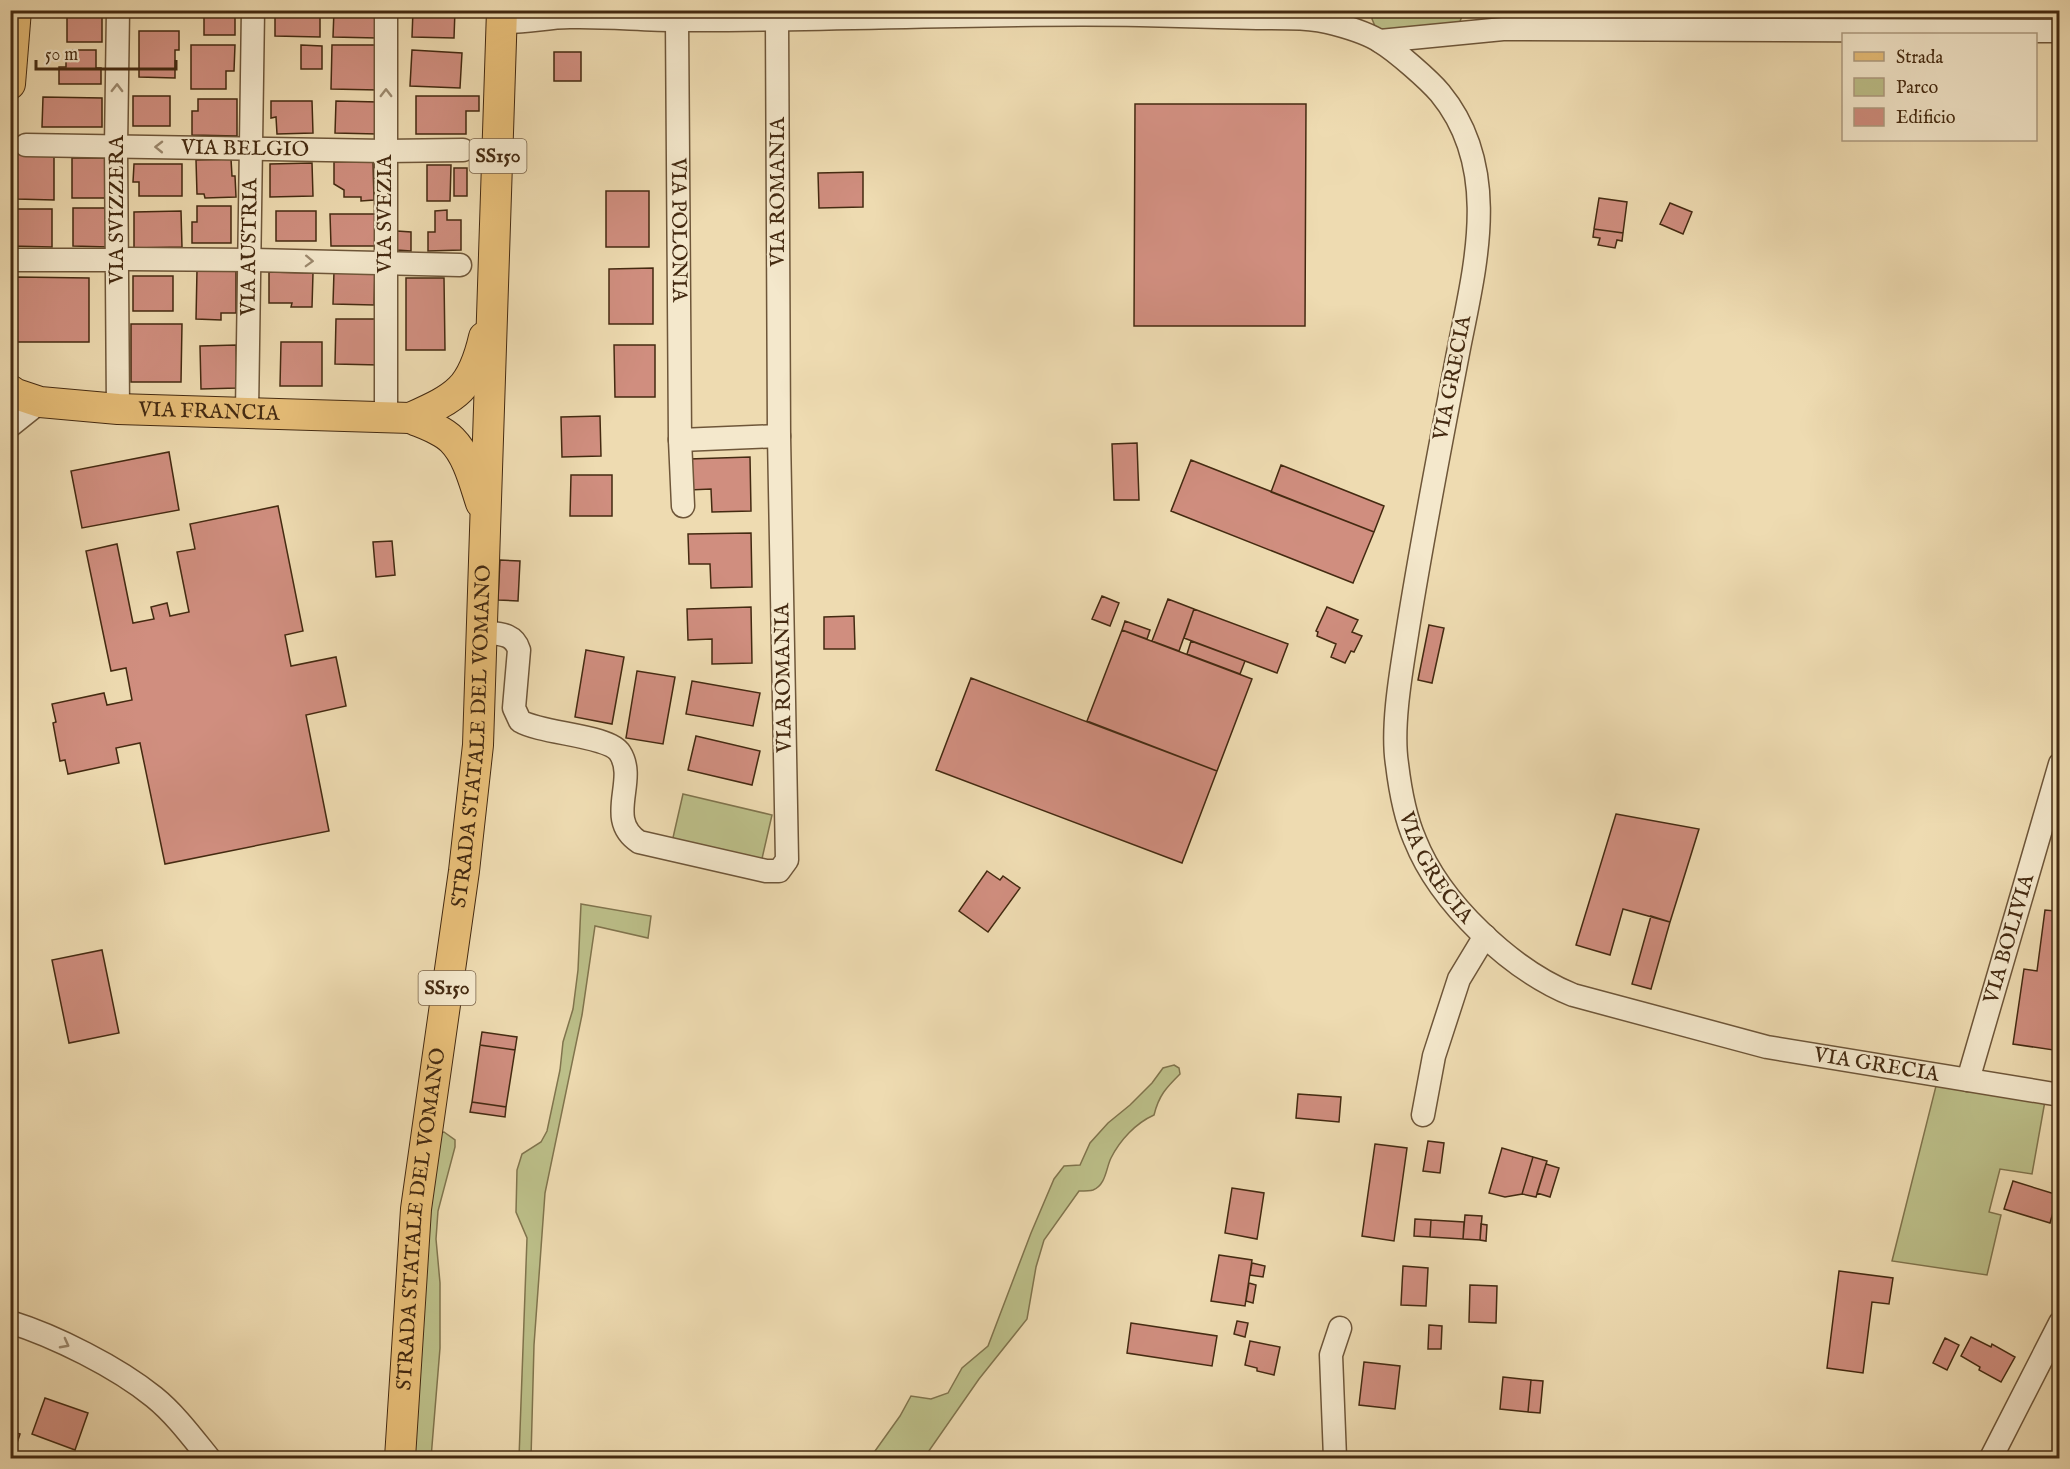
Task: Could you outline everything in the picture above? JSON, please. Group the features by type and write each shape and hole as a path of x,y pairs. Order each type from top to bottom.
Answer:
{"main road":[{"path":"10,84 16,10"},
{"name":"STRADA STATALE DEL VOMANO","path":"400,1458 411,1258 416,1209 473,797 478,745 502,16"},
{"path":"487,517 462,454 451,439 417,418 451,398 462,388 474,369 494,290"},
{"name":"VIA FRANCIA","path":"19,396 118,409 417,418 463,429 477,427 490,420"}],"street":[{"name":"VIA SVIZZERA","path":"118,10 116,147 123,260 118,409"},
{"name":"VIA AUSTRIA","path":"248,412 253,10"},
{"name":"VIA SVEZIA","path":"386,10 385,264 417,418"},
{"name":"VIA GRECIA","path":"502,16 521,23 563,14 677,20 1106,15 1297,18 1334,24 1380,41 1435,87 1451,107 1466,137 1474,162 1480,199 1477,250 1426,522 1402,666 1398,712 1396,759 1403,800 1415,841 1437,881 1460,911 1506,954 1552,986 1602,1004 1767,1047 2060,1095"},
{"name":"VIA ROMANIA","path":"483,632 508,636 518,644 514,708 520,721 545,730 611,744 620,753 625,772 622,822 628,835 639,842 766,871 779,871 788,860 779,436 777,19"},
{"name":"VIA POLONIA","path":"677,20 680,440 683,506"},
{"path":"1380,41 1503,29 2060,31"},
{"name":"VIA BELGIO","path":"26,145 385,152 463,150"},
{"path":"10,260 250,260 460,265"},
{"path":"10,426 19,396"},
{"path":"680,440 779,436"},
{"name":"VIA BOLIVIA","path":"1968,1080 2060,764"},
{"path":"1423,1115 1434,1056 1459,979 1485,936"},
{"path":"10,1322 54,1338 128,1378 155,1398 181,1423 209,1458"},
{"path":"1990,1458 2060,1323"},
{"path":"1335,1458 1331,1355 1340,1328"}],"green space":[{"path":"1374,11 1464,11 1459,24 1377,31 1372,19"},
{"path":"683,794 772,815 761,863 672,842"},
{"path":"581,904 651,916 648,938 595,926 582,1015 545,1193 534,1345 531,1458 519,1458 527,1238 516,1212 517,1170 522,1154 541,1142 547,1131 560,1070 563,1042 573,1009 578,970"},
{"path":"1174,1065 1179,1068 1180,1074 1164,1092 1154,1115 1135,1127 1124,1139 1111,1158 1101,1184 1093,1190 1079,1191 1044,1240 1036,1267 1027,1319 979,1379 924,1458 870,1458 900,1416 911,1396 931,1399 948,1393 962,1368 988,1346 1031,1233 1054,1179 1064,1166 1080,1165 1090,1143 1108,1123 1152,1083 1163,1068"},
{"path":"1937,1082 2045,1101 2032,1174 2000,1169 1989,1212 2001,1215 1987,1275 1892,1261"},
{"path":"444,1132 455,1140 455,1147 438,1211 436,1239 440,1283 440,1348 431,1458 411,1458 436,1133"}],"building":[{"path":"67,10 102,10 102,42 67,42"},
{"path":"204,10 235,10 235,35 204,35"},
{"path":"275,10 320,10 320,37 275,36"},
{"path":"334,10 378,10 377,38 333,37"},
{"path":"413,10 455,10 454,38 412,37"},
{"path":"139,31 179,31 179,50 175,50 175,78 139,77"},
{"path":"191,45 235,45 234,71 226,71 226,89 191,89"},
{"path":"301,45 322,46 322,69 301,69"},
{"path":"332,45 379,45 378,90 331,89"},
{"path":"66,50 96,50 96,68 101,68 101,84 59,84 59,67 66,67"},
{"path":"412,50 462,53 460,88 410,86"},
{"path":"554,52 581,52 581,81 554,81"},
{"path":"133,96 170,96 170,126 133,126"},
{"path":"416,96 479,96 479,111 466,111 466,134 416,134"},
{"path":"43,97 102,98 102,127 42,127"},
{"path":"198,99 237,99 237,136 192,135 192,111 198,111"},
{"path":"271,101 312,101 313,133 277,134 276,117 271,118"},
{"path":"336,101 378,102 377,134 335,133"},
{"path":"1135,104 1306,104 1305,326 1134,326"},
{"path":"16,153 54,153 54,200 16,199"},
{"path":"72,158 106,158 105,198 72,198"},
{"path":"231,159 236,197 205,198 204,194 197,194 196,160"},
{"path":"373,161 374,200 361,201 361,197 344,197 344,190 334,184 334,162"},
{"path":"312,163 313,196 270,197 270,164"},
{"path":"134,164 182,164 182,196 139,196 139,182 133,182"},
{"path":"427,165 451,165 450,201 427,201"},
{"path":"454,168 467,168 467,196 454,196"},
{"path":"863,172 863,207 819,208 818,173"},
{"path":"606,191 649,191 649,247 606,247"},
{"path":"1599,198 1627,202 1623,233 1594,229"},
{"path":"1670,203 1692,212 1683,234 1660,224"},
{"path":"197,206 231,206 231,243 192,243 192,222 197,222"},
{"path":"73,208 110,208 109,247 73,246"},
{"path":"11,209 52,209 52,247 11,246"},
{"path":"447,210 447,220 461,220 461,250 428,251 428,232 435,232 435,211"},
{"path":"181,211 182,247 134,248 134,212"},
{"path":"276,211 316,211 316,241 276,241"},
{"path":"330,214 375,214 375,246 331,246"},
{"path":"1594,229 1623,233 1622,241 1617,240 1615,248 1598,245 1600,238 1593,237"},
{"path":"397,231 411,232 411,251 397,250"},
{"path":"653,268 653,324 609,324 609,269"},
{"path":"197,270 236,271 236,313 221,313 221,320 196,319"},
{"path":"334,271 375,272 374,305 333,304"},
{"path":"269,272 313,273 312,307 291,307 292,303 269,303"},
{"path":"133,276 173,276 173,311 133,311"},
{"path":"17,277 89,278 89,342 16,342"},
{"path":"406,278 444,278 445,350 406,350"},
{"path":"336,319 380,319 379,365 335,364"},
{"path":"131,324 182,324 181,382 131,382"},
{"path":"281,342 322,342 322,386 280,386"},
{"path":"236,345 237,388 201,389 200,346"},
{"path":"614,345 655,345 655,397 615,397"},
{"path":"600,416 601,456 562,457 561,417"},
{"path":"1137,443 1139,500 1114,500 1112,444"},
{"path":"169,452 179,510 82,528 71,471"},
{"path":"750,457 751,511 712,512 711,489 689,490 689,459"},
{"path":"1191,460 1374,532 1353,583 1171,511"},
{"path":"1281,465 1384,506 1374,532 1271,492"},
{"path":"571,475 612,475 612,516 570,516"},
{"path":"278,506 303,631 285,635 291,666 336,657 346,706 306,715 329,831 165,864 140,743 116,748 119,763 68,774 65,760 60,761 52,704 104,693 107,705 132,700 126,668 111,671 86,551 117,544 133,623 154,619 151,607 167,603 170,616 189,612 177,552 195,549 190,524"},
{"path":"751,533 752,587 711,588 710,564 689,564 688,534"},
{"path":"392,541 395,575 376,577 373,542"},
{"path":"500,560 520,561 518,601 498,600"},
{"path":"1102,596 1119,603 1110,626 1092,619"},
{"path":"1168,599 1194,609 1179,651 1152,641"},
{"path":"751,607 752,663 712,664 712,639 688,640 687,609"},
{"path":"1327,607 1358,620 1352,632 1362,636 1345,663 1331,657 1336,644 1317,636 1316,631"},
{"path":"1194,609 1288,644 1277,673 1184,638"},
{"path":"854,616 855,649 824,649 824,617"},
{"path":"1125,621 1150,630 1147,639 1122,630"},
{"path":"1429,625 1444,628 1432,683 1418,680"},
{"path":"1122,630 1252,679 1217,771 1087,721"},
{"path":"1191,641 1245,661 1240,674 1187,654"},
{"path":"586,650 624,657 612,724 575,717"},
{"path":"637,671 675,677 663,744 626,738"},
{"path":"971,678 1217,771 1182,863 936,770"},
{"path":"692,681 760,693 753,726 686,714"},
{"path":"696,736 760,751 752,785 688,770"},
{"path":"1616,814 1699,829 1670,922 1623,909 1610,955 1576,945"},
{"path":"987,871 1000,880 1003,876 1020,888 988,932 959,911"},
{"path":"2060,879 2060,1051 2013,1044 2024,969 2037,971 2045,910 2055,911"},
{"path":"1651,916 1670,922 1651,989 1632,984"},
{"path":"102,950 119,1033 69,1043 52,960"},
{"path":"482,1032 517,1037 515,1050 480,1045"},
{"path":"480,1045 515,1050 506,1107 472,1102"},
{"path":"1298,1094 1341,1097 1339,1122 1296,1118"},
{"path":"472,1102 506,1107 505,1117 470,1112"},
{"path":"1428,1141 1444,1143 1440,1173 1423,1171"},
{"path":"1375,1144 1407,1148 1394,1241 1362,1236"},
{"path":"1502,1148 1533,1157 1522,1194 1505,1197 1489,1193"},
{"path":"1533,1157 1547,1161 1536,1197 1522,1194"},
{"path":"1546,1164 1559,1168 1550,1197 1537,1193"},
{"path":"2013,1181 2058,1195 2050,1223 2004,1209"},
{"path":"1232,1188 1264,1193 1257,1239 1225,1233"},
{"path":"1465,1215 1482,1216 1480,1240 1463,1239"},
{"path":"1415,1219 1431,1220 1430,1237 1414,1236"},
{"path":"1431,1220 1464,1222 1463,1239 1430,1237"},
{"path":"1481,1224 1487,1225 1486,1241 1480,1240"},
{"path":"1219,1255 1252,1260 1245,1306 1211,1301"},
{"path":"1252,1263 1265,1266 1263,1277 1250,1275"},
{"path":"1403,1266 1428,1268 1426,1306 1401,1305"},
{"path":"1839,1271 1893,1278 1889,1304 1872,1302 1863,1373 1827,1368"},
{"path":"1249,1283 1256,1285 1253,1303 1246,1301"},
{"path":"1470,1285 1497,1286 1496,1323 1469,1322"},
{"path":"1237,1321 1248,1323 1245,1337 1234,1334"},
{"path":"1131,1323 1217,1336 1212,1366 1127,1353"},
{"path":"1429,1325 1442,1326 1441,1349 1428,1349"},
{"path":"1971,1337 1991,1347 1992,1344 2015,1357 2001,1382 1979,1370 1980,1367 1961,1356"},
{"path":"1945,1338 1959,1345 1947,1370 1933,1363"},
{"path":"1250,1341 1280,1347 1274,1375 1245,1365"},
{"path":"1364,1362 1400,1366 1395,1409 1359,1405"},
{"path":"1503,1377 1531,1380 1528,1412 1500,1409"},
{"path":"1531,1380 1543,1381 1540,1413 1528,1412"},
{"path":"45,1398 88,1413 75,1450 32,1434"},
{"path":"10,1431 20,1434 12,1458 10,1458"}]}
